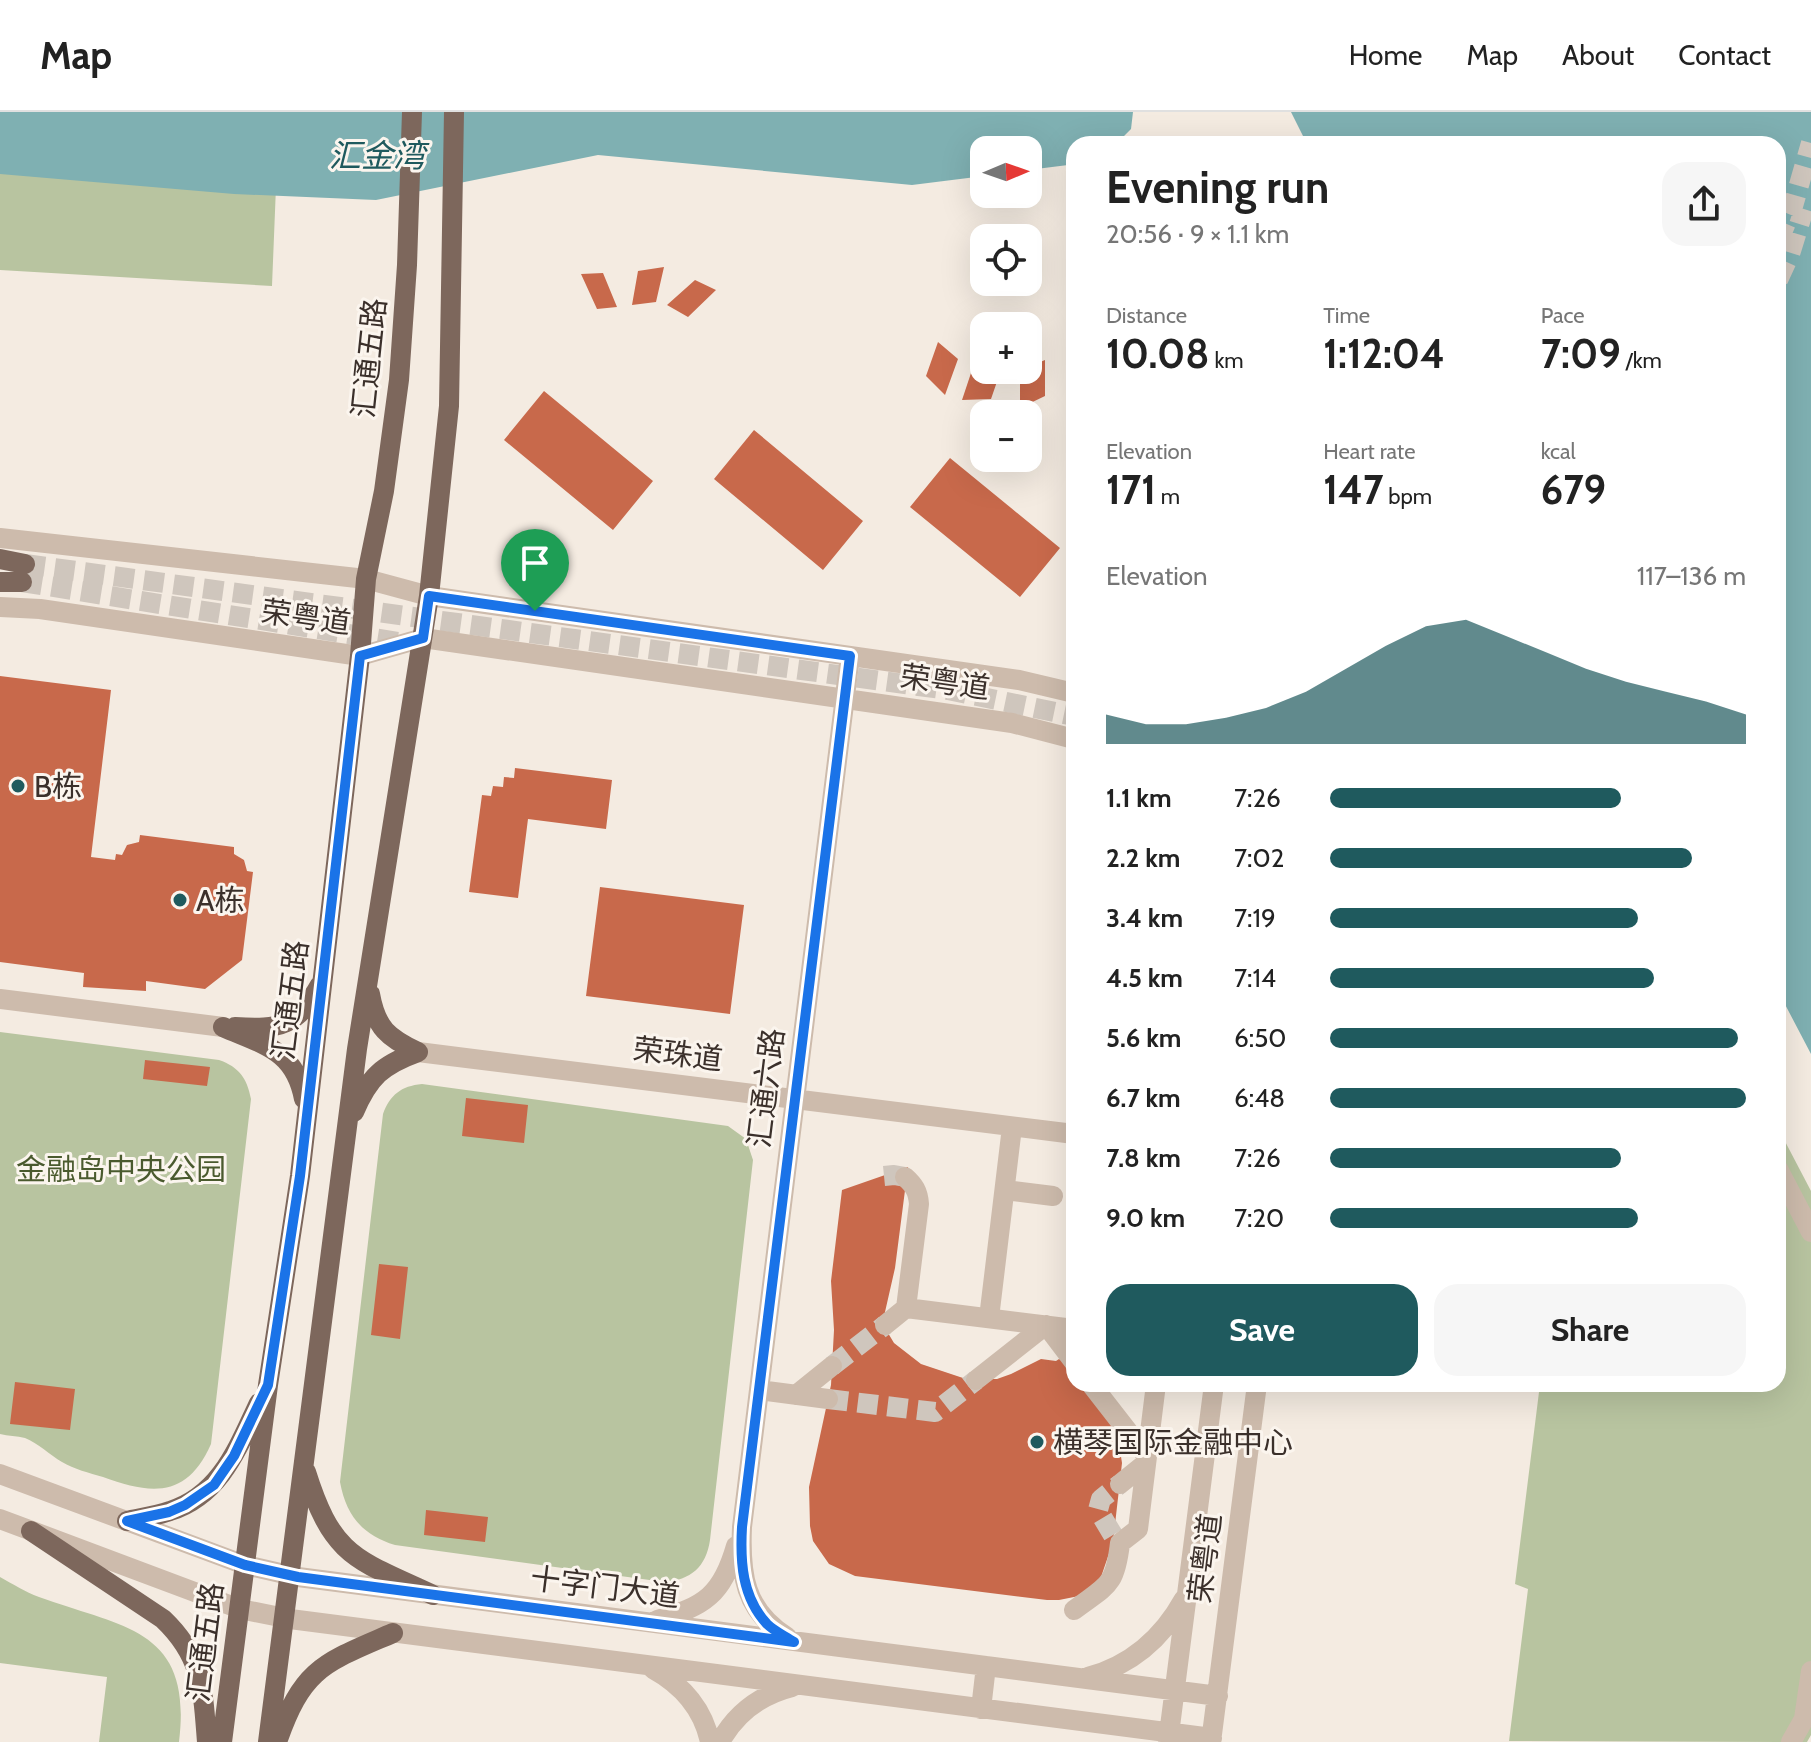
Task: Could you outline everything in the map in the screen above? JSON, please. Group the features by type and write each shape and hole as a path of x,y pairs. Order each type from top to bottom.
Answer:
{"main road":[{"name":"汇通五路","path":"222,1742 268,1385 300,1176 360,656 366,579 384,491 399,380 407,265 412,112"},
{"path":"268,1742 347,1131 429,596 449,406 454,112"},
{"path":"0,559 23,573 0,582"},
{"path":"223,1027 272,1029 298,1015 324,978"},
{"path":"369,983 371,1001 379,1023 391,1039 418,1052"},
{"path":"223,1027 272,1048 287,1059 297,1074 306,1116"},
{"path":"347,1131 361,1095 376,1074 392,1062 418,1052"},
{"path":"127,1521 169,1512 214,1485 234,1456 268,1385"},
{"path":"303,1464 318,1510 337,1541 364,1563 433,1595"},
{"path":"31,1531 163,1619 176,1632 195,1662 201,1679 207,1742"},
{"path":"277,1742 288,1709 308,1679 336,1658 393,1633"}],"street":[{"name":"荣粤道","path":"0,538 366,579 429,596 1019,680 1066,691"},
{"name":"荣粤道","path":"0,607 40,609 360,656 423,638 1012,723 1066,737"},
{"name":"汇通六路","path":"794,1642 768,1626 752,1603 740,1564 742,1527 850,656"},
{"path":"0,999 223,1027"},
{"name":"荣珠道","path":"418,1052 1066,1133"},
{"path":"989,1318 1012,1127"},
{"path":"885,1325 906,1308 919,1204 913,1184 905,1177"},
{"path":"1786,1184 1811,1232"},
{"path":"1005,1190 1053,1196"},
{"path":"906,1308 1066,1328"},
{"path":"1046,1325 1066,1351"},
{"path":"976,1380 1046,1325"},
{"path":"796,1395 832,1366"},
{"path":"759,1390 828,1399"},
{"path":"1097,1392 1147,1459"},
{"path":"1074,1610 1112,1580 1117,1570 1117,1539 1138,1529 1155,1392"},
{"name":"荣粤道","path":"1169,1737 1213,1392"},
{"name":"荣粤道","path":"1212,1740 1256,1392"},
{"path":"1120,1484 1147,1459"},
{"name":"十字门大道","path":"0,1474 245,1565 289,1575 1218,1696"},
{"path":"0,1519 240,1609 284,1618 1074,1721 1169,1737 1212,1740"},
{"name":"汇通六路","path":"647,1623 693,1610 714,1591 729,1573 742,1527"},
{"path":"1080,1679 1117,1667 1149,1645 1174,1616 1188,1592"},
{"path":"647,1666 669,1678 687,1694 701,1715 710,1742"},
{"path":"981,1709 986,1666"},
{"path":"1791,1742 1804,1719 1811,1671"},
{"path":"720,1742 736,1719 754,1703 776,1691 799,1685"},
{"path":"1074,1721 1108,1742"}],"green space":[{"path":"0,112 279,112 272,286 0,270"},
{"name":"金融岛中央公园","path":"0,1032 219,1060 237,1070 247,1085 251,1099 211,1444 191,1474 166,1488 137,1487 82,1471 25,1438 0,1434"},
{"path":"422,1084 728,1126 746,1139 753,1160 710,1540 701,1565 689,1575 664,1582 395,1545 373,1536 351,1514 340,1482 383,1114 397,1093"},
{"path":"1786,1143 1811,1191 1811,1735 1807,1742 1509,1741 1528,1589 1515,1584 1539,1392 1786,1392"},
{"path":"0,1577 34,1595 124,1626 146,1638 163,1654 175,1676 180,1704 179,1742 99,1742 107,1677 0,1663"}],"water":[{"name":"汇金湾","path":"0,112 1133,112 1131,129 1124,136 1066,136 1066,165 1042,168 1042,136 970,136 970,178 912,185 598,155 376,200 234,194 0,174"},
{"path":"1291,112 1811,112 1811,1054 1786,1006 1786,136 1303,136"}],"building":[{"path":"664,267 656,302 632,305 638,271"},
{"path":"603,273 617,307 597,309 581,274"},
{"path":"695,280 716,290 688,317 667,305"},
{"path":"938,342 958,359 945,395 926,376"},
{"path":"1045,360 1045,396 1037,400 1020,400 1020,384 1042,384 1042,361"},
{"path":"970,376 970,384 996,384 991,399 962,400"},
{"path":"544,391 653,481 613,530 504,440"},
{"path":"754,430 863,521 823,570 714,479"},
{"path":"950,458 1060,548 1020,597 910,507"},
{"path":"0,676 111,690 91,857 115,860 116,854 122,855 127,845 139,842 140,835 234,847 234,854 244,860 247,871 253,872 242,960 205,989 146,981 146,991 83,987 84,973 0,962"},
{"path":"515,768 612,780 606,829 528,819 518,898 469,892 482,795 491,796 493,786 503,787 504,777 514,778"},
{"path":"600,887 744,905 730,1014 586,996"},
{"path":"145,1060 210,1067 207,1086 143,1079"},
{"path":"466,1098 528,1105 524,1143 462,1136"},
{"path":"908,1167 895,1268 885,1312 885,1328 894,1343 921,1364 966,1379 997,1379 1041,1359 1059,1359 1066,1363 1066,1392 1094,1392 1117,1431 1122,1463 1113,1542 1101,1577 1084,1595 1047,1600 855,1576 829,1564 813,1541 809,1487 831,1385 834,1330 831,1281 842,1190"},
{"path":"379,1264 408,1267 400,1339 371,1335"},
{"path":"15,1382 75,1389 70,1430 10,1424"},
{"path":"426,1510 488,1517 485,1542 424,1535"}],"tunnel":[{"path":"1786,223 1811,143"},
{"path":"1786,263 1804,209"},
{"path":"25,564 948,690 1066,714"},
{"path":"22,582 405,643"},
{"path":"884,1176 905,1177"},
{"path":"832,1366 885,1325"},
{"path":"828,1399 935,1412 976,1380"},
{"path":"1113,1535 1098,1510 1101,1499 1120,1484"}],"place":[{"name":"B栋","path":"18,786"},
{"name":"A栋","path":"180,900"},
{"name":"横琴国际金融中心","path":"1037,1442"}],"route":[{"path":"429,596 535,611 850,656 742,1527 740,1564 752,1603 768,1626 794,1642 298,1577 245,1565 127,1521 169,1512 214,1485 234,1456 268,1385 300,1176 360,656 423,638 429,596"}]}
